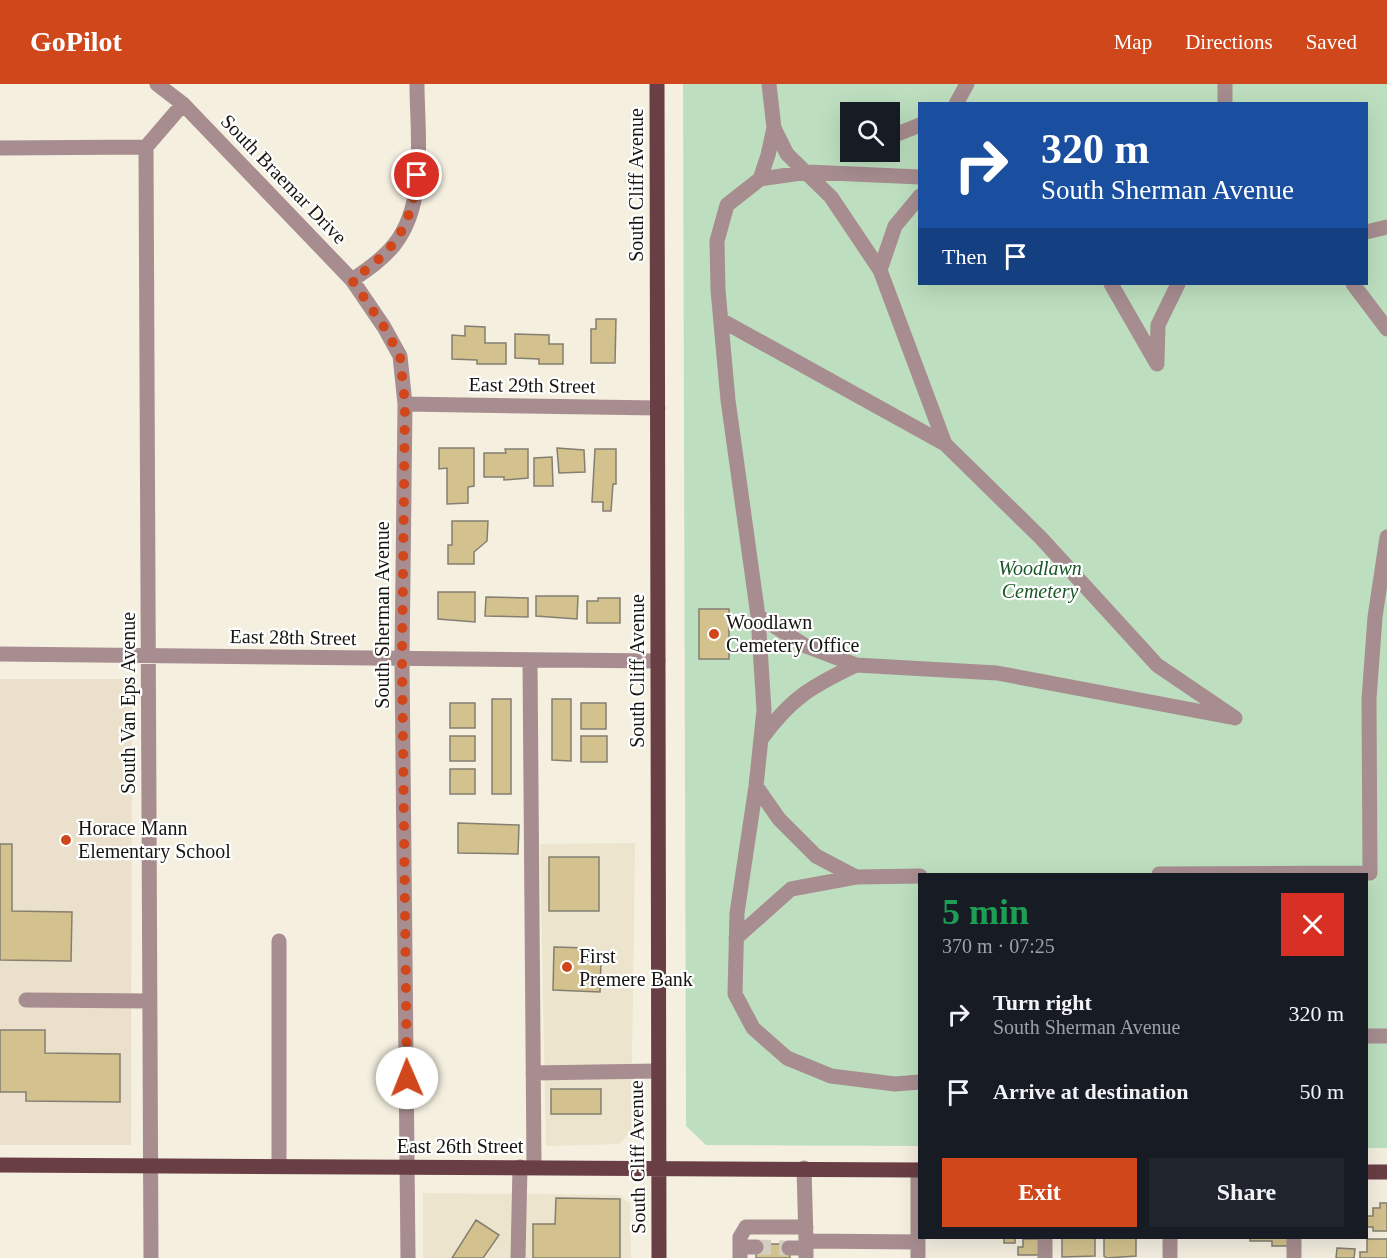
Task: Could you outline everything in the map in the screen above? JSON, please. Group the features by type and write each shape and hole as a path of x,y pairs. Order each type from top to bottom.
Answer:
{"main road":[{"name":"South Cliff Avenue","path":"657,84 659,1258"},
{"name":"East 26th Street","path":"0,1165 151,1164 408,1168 658,1167 918,1170"},
{"path":"1368,1172 1387,1172"}],"street":[{"name":"South Braemar Drive","path":"157,84 183,104 352,280"},
{"path":"352,280 375,264 395,244 407,222 414,198 417,175 417,84"},
{"path":"769,84 774,128 788,154 831,197 880,270 945,444"},
{"path":"957,102 967,84"},
{"path":"1225,84 1225,102"},
{"path":"0,148 146,147 183,104"},
{"path":"900,133 918,126"},
{"path":"760,179 774,128"},
{"name":"South Van Eps Avenue","path":"146,147 151,1258"},
{"path":"885,173 887,162"},
{"path":"918,177 885,173 808,172 760,179 727,205 717,241 721,320 742,513 758,616 764,710 756,786 737,913 735,994 753,1028 787,1059 831,1076 895,1084 918,1082"},
{"path":"880,270 895,226 918,198"},
{"path":"1368,232 1387,227"},
{"name":"South Sherman Avenue","path":"352,280 384,327 400,356 405,404 402,659 408,1258"},
{"path":"1112,285 1157,364 1158,325 1178,285"},
{"path":"1354,285 1387,329"},
{"path":"721,320 945,444 1041,538 1157,665 1235,718 997,673 856,665 806,646 758,616"},
{"name":"East 29th Street","path":"405,404 658,408"},
{"path":"1368,873 1370,873 1369,699 1375,618 1387,537"},
{"name":"East 28th Street","path":"0,654 658,661"},
{"path":"518,1258 533,1073 530,660"},
{"path":"762,738 783,709 820,682 856,665"},
{"path":"756,786 779,819 816,856 856,877"},
{"path":"736,938 791,889 856,877 918,876"},
{"path":"279,942 279,1166"},
{"path":"26,1000 150,1001"},
{"path":"1368,1036 1387,1036"},
{"path":"533,1073 657,1071"},
{"path":"804,1168 806,1243"},
{"path":"756,1247 740,1253 740,1237 746,1227 806,1243 918,1242"},
{"path":"918,1239 918,1258"},
{"path":"1046,1239 1046,1258"},
{"path":"1170,1239 1170,1258"},
{"path":"1294,1239 1294,1258"},
{"path":"789,1248 806,1243"}],"shaded area":[{"name":"Horace Mann Elementary School","path":"0,679 132,679 131,1145 0,1145"},
{"path":"635,843 631,1132 619,1144 546,1146 540,844"},
{"path":"423,1193 619,1195 630,1203 631,1258 423,1258"}],"green space":[{"name":"Woodlawn Cemetery","path":"683,84 1387,84 1387,1148 1368,1148 1368,873 918,873 918,1146 706,1145 686,1126"}],"building":[{"path":"596,319 616,319 615,363 591,363 591,329 596,329"},
{"path":"465,326 485,327 485,343 506,343 506,364 477,364 477,360 452,359 452,335 465,336"},
{"path":"515,334 549,335 549,344 563,344 563,364 539,364 539,359 515,358"},
{"path":"439,448 474,448 474,486 468,487 468,503 447,504 447,468 439,469"},
{"path":"557,448 584,450 585,472 559,473"},
{"path":"505,449 528,449 528,478 504,480 504,477 484,477 484,453 506,453"},
{"path":"595,449 616,449 616,484 613,484 611,511 603,511 603,502 592,502"},
{"path":"552,457 553,486 534,486 534,458"},
{"path":"452,521 488,521 487,541 474,552 474,564 448,564 448,545 452,545"},
{"path":"438,592 475,592 475,622 438,619"},
{"path":"536,596 578,596 577,619 536,616"},
{"path":"486,597 528,598 528,617 485,616"},
{"path":"598,598 620,598 620,623 587,623 587,601 598,601"},
{"name":"Woodlawn Cemetery Office","path":"699,609 729,609 729,659 699,659"},
{"path":"492,699 511,699 511,794 492,794"},
{"path":"552,699 571,699 571,761 552,760"},
{"path":"450,703 475,703 475,728 450,728"},
{"path":"581,703 606,703 606,729 581,729"},
{"path":"450,736 475,736 475,761 450,761"},
{"path":"581,736 607,736 607,762 581,762"},
{"path":"450,769 475,769 475,794 450,794"},
{"path":"458,823 519,825 518,854 458,853"},
{"path":"0,844 12,844 12,911 72,912 71,961 0,960"},
{"path":"549,857 599,857 599,911 549,911"},
{"path":"554,947 588,948 588,960 601,961 600,992 553,990"},
{"path":"0,1030 45,1030 45,1053 120,1054 120,1102 26,1101 26,1092 0,1092"},
{"path":"551,1089 601,1089 601,1114 551,1114"},
{"path":"556,1198 620,1199 620,1258 533,1258 533,1224 555,1224"},
{"path":"1380,1203 1387,1203 1387,1231 1373,1231 1373,1227 1368,1227 1368,1216 1373,1216 1373,1208 1380,1208"},
{"path":"476,1220 499,1235 483,1258 452,1258"},
{"path":"1004,1239 1015,1239 1015,1243 1004,1243"},
{"path":"1023,1239 1039,1239 1039,1255 1018,1255 1018,1247 1023,1247"},
{"path":"1062,1239 1095,1239 1095,1256 1062,1257"},
{"path":"1104,1239 1136,1239 1136,1256 1107,1258 1104,1256"},
{"path":"1250,1239 1291,1239 1291,1246 1272,1246 1272,1241 1250,1241"},
{"path":"1367,1239 1387,1239 1387,1258 1360,1258 1360,1252 1367,1252"},
{"path":"756,1244 789,1244 790,1258 756,1258"},
{"path":"1337,1248 1355,1249 1354,1258 1336,1258"}],"tunnel":[{"path":"756,1247 789,1248"}],"place":[{"name":"Woodlawn Cemetery Office","path":"714,634"},
{"name":"Horace Mann Elementary School","path":"66,840"},
{"name":"First Premere Bank","path":"567,967"}],"route":[{"path":"407,1078 402,659 405,404 400,356 384,327 352,280 375,264 395,244 407,222 414,198 417,175"}]}
